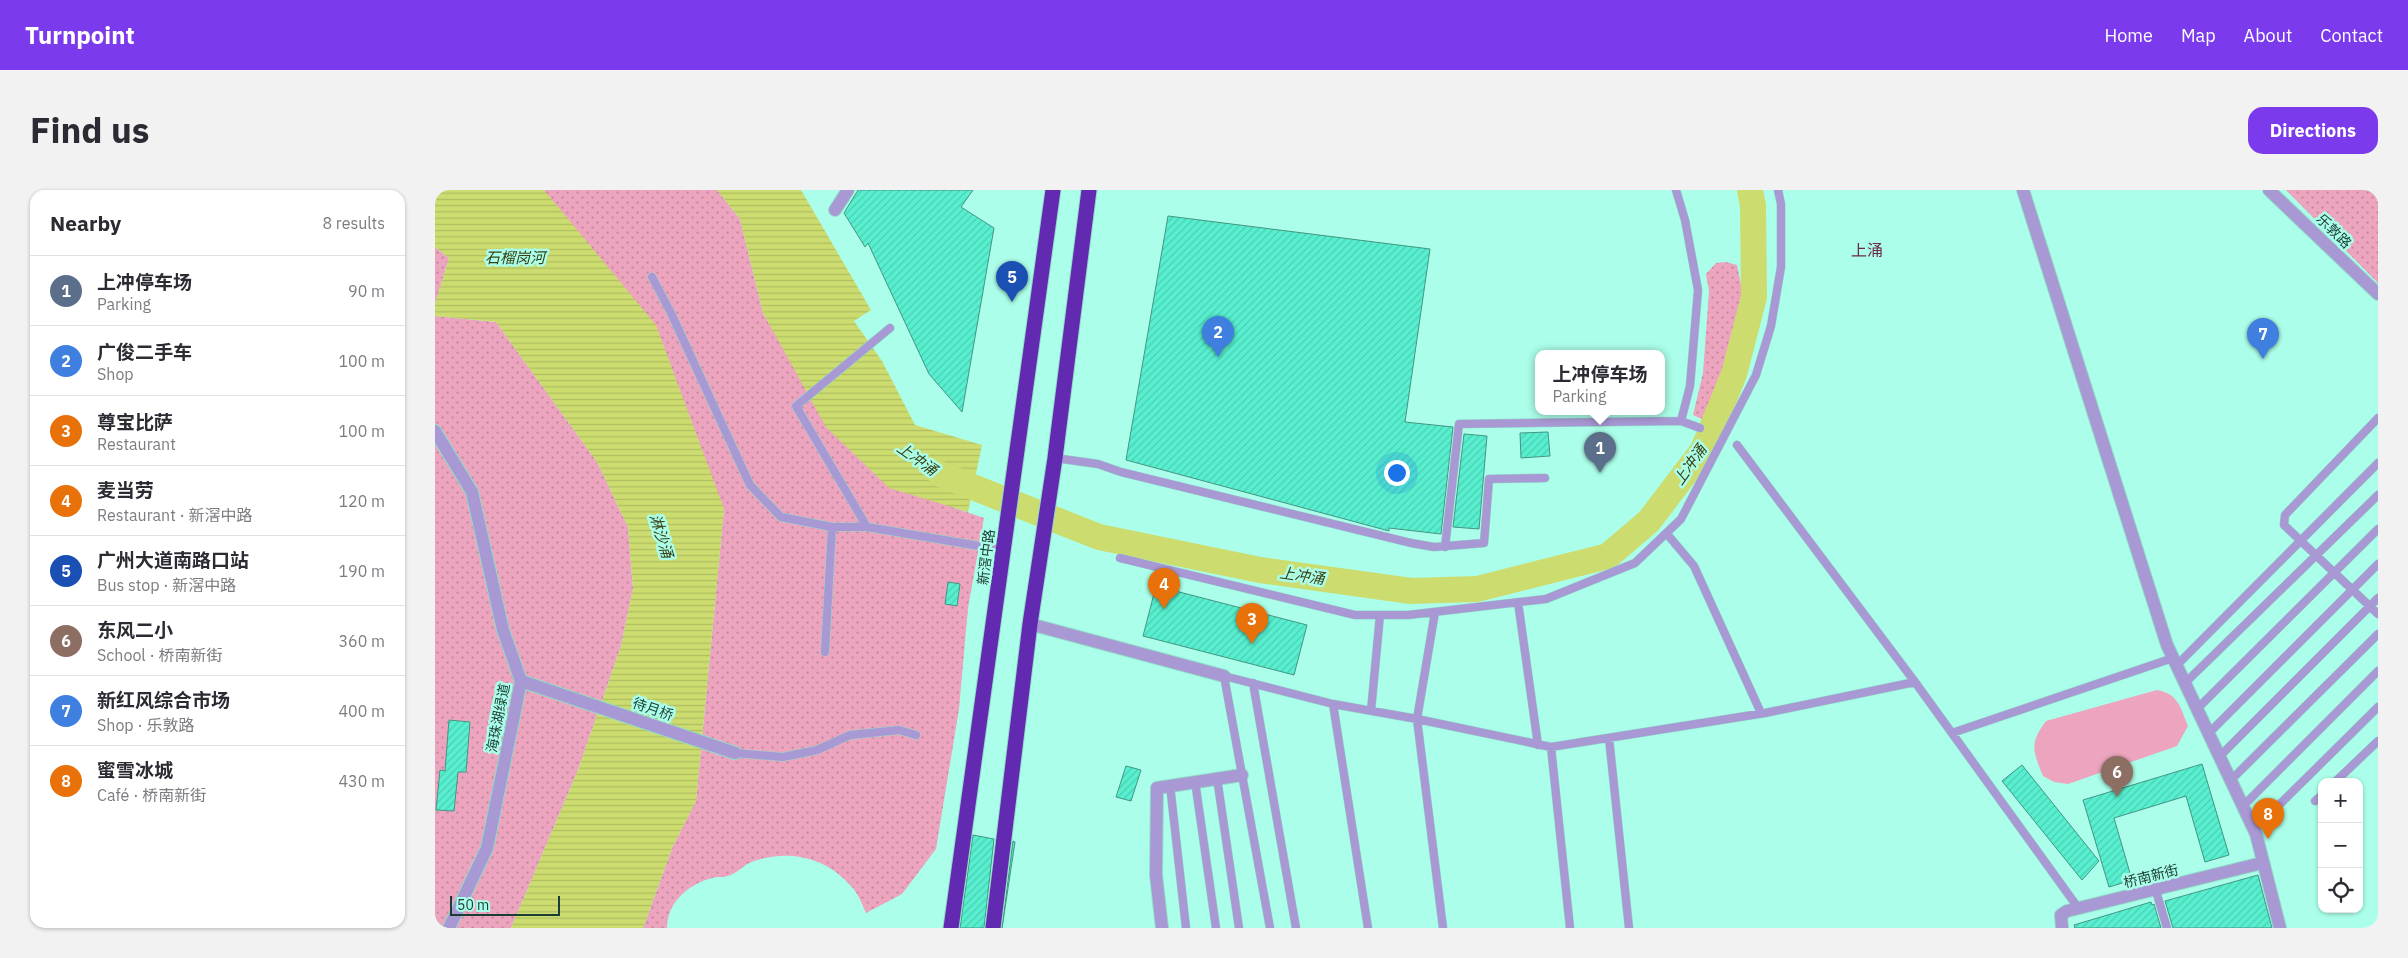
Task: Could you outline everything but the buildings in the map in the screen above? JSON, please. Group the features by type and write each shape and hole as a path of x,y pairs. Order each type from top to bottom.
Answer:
{"highway":[{"name":"新滘中路","path":"951,928 1053,190"},
{"path":"993,928 1031,624 1053,473 1089,190"}],"street":[{"path":"835,210 848,190"},
{"path":"2023,190 2175,661 2256,834 2262,864 2280,928"},
{"name":"乐敦路","path":"2269,190 2378,294"},
{"name":"海珠湖绿道","path":"435,431 471,492 503,630 521,680 487,848 449,928"},
{"path":"1031,624 1224,676"},
{"name":"待月桥","path":"521,680 735,753"},
{"path":"1162,928 1156,874 1157,788 1242,775"},
{"name":"桥南新街","path":"2062,928 2061,915 2067,911 2262,864"}],"lane":[{"path":"1676,190 1685,220 1698,290 1690,386 1681,422"},
{"path":"1120,558 1355,615 1435,612 1546,599 1635,563 1681,519 1755,375 1771,326 1781,267 1781,204 1778,190"},
{"path":"652,277 671,313 751,485 781,517 832,527 867,527 1003,550"},
{"path":"867,527 796,406 888,330"},
{"path":"2378,418 2285,514 2284,524 2378,614"},
{"path":"1445,547 1459,424 1681,422 1700,428"},
{"path":"1737,445 1915,682 2079,909"},
{"path":"1055,458 1098,464 1121,472 1411,543 1445,547 1484,544 1489,479 1545,478"},
{"path":"1952,733 2175,661 2378,463"},
{"path":"2185,683 2318,556 2378,495"},
{"path":"825,652 832,527"},
{"path":"2197,709 2333,571 2378,529"},
{"path":"1667,534 1693,566 1761,713"},
{"path":"2209,733 2378,564"},
{"path":"2220,756 2378,598"},
{"path":"1518,602 1539,745"},
{"path":"1435,612 1417,719 1443,928"},
{"path":"1371,711 1380,615"},
{"path":"2231,780 2378,634"},
{"path":"2243,806 2378,671"},
{"path":"1269,928 1224,676 1333,704 1417,719 1551,747 1761,713 1915,682"},
{"path":"1253,683 1295,928"},
{"path":"1333,704 1368,928"},
{"path":"2267,817 2378,707"},
{"path":"735,753 783,757 817,750 850,735 899,730 916,734"},
{"path":"1609,738 1629,928"},
{"path":"2339,778 2378,741"},
{"path":"1551,747 1570,928"},
{"path":"1217,778 1239,928"},
{"path":"1195,781 1216,928"},
{"path":"1169,785 1186,928"},
{"path":"2156,891 2167,928"}],"shaded area":[{"path":"544,190 717,190 740,219 763,313 783,347 952,507 984,518 968,608 959,709 936,849 902,894 866,913 853,889 841,876 830,868 806,858 780,856 754,861 731,875 714,877 695,885 675,902 668,919 667,928 643,928 673,846 696,801 724,509"},
{"path":"2286,190 2378,190 2378,283"},
{"path":"435,247 449,258 435,304"},
{"path":"1726,262 1737,265 1743,295 1724,382 1708,422 1693,415 1703,373 1709,291 1706,274 1716,263"},
{"path":"435,316 496,322 597,462 628,527 633,588 621,646 578,770 511,928 435,928"},
{"path":"2157,690 2170,695 2178,702 2188,726 2177,746 2068,784 2054,782 2043,776 2034,748 2037,736 2046,721"}],"water":[{"name":"石榴岗河","path":"435,190 544,190 656,325 724,509 696,801 673,846 643,928 511,928 578,770 621,646 633,588 628,527 597,462 496,322 435,316 435,304 449,258 435,247"},
{"path":"717,190 801,190 871,310 854,321 882,361 915,425 982,445 968,512 889,488 826,427 763,313 740,219"}],"waterway":[{"name":"上冲涌","path":"940,474 1099,537 1260,570 1411,591 1477,589 1608,556 1649,521 1703,450 1734,374 1754,297 1753,206 1750,190"}],"place":[{"name":"广州大道南路口站","path":"1012,302"},
{"name":"广俊二手车","path":"1218,357"},
{"name":"新红风综合市场","path":"2263,359"},
{"name":"上冲停车场","path":"1600,473"},
{"name":"麦当劳","path":"1164,609"},
{"name":"尊宝比萨","path":"1252,644"},
{"name":"东风二小","path":"2117,797"},
{"name":"蜜雪冰城","path":"2268,839"}],"district":[{"name":"上涌","path":"1867,250"}],"water label":[{"name":"淋沙涌","path":"661,536"}]}
